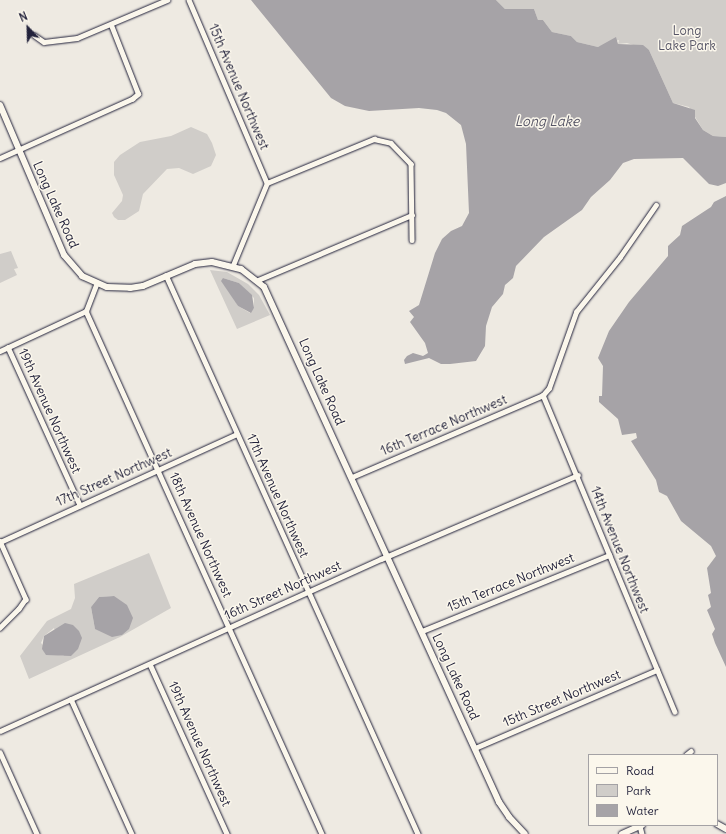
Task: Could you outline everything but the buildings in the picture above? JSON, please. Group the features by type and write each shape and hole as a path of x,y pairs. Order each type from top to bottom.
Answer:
{"street":[{"path":"34,35 44,42 64,40 110,25 168,0"},
{"name":"15th Avenue Northwest","path":"189,0 267,183"},
{"path":"0,158 132,99 138,94 110,25"},
{"name":"Long Lake Road","path":"0,105 64,255 78,272 97,284 130,288 203,262 233,265 258,280 274,304 502,808 525,834"},
{"path":"233,265 267,183 369,140 380,139 391,143 411,164 412,240"},
{"path":"543,395 549,388 576,312 620,257 656,205"},
{"path":"258,280 412,215"},
{"name":"17th Avenue Northwest","path":"166,275 418,834"},
{"path":"0,351 86,312 97,284"},
{"name":"18th Avenue Northwest","path":"86,312 322,834"},
{"name":"19th Avenue Northwest","path":"8,348 80,505"},
{"name":"14th Avenue Northwest","path":"543,395 607,544 609,555 675,712"},
{"name":"16th Terrace Northwest","path":"352,477 543,395"},
{"name":"17th Street Northwest","path":"0,541 237,434"},
{"name":"16th Street Northwest","path":"0,731 388,556 578,475"},
{"path":"0,541 26,599 19,610 0,628"},
{"name":"15th Terrace Northwest","path":"422,631 609,555"},
{"name":"19th Avenue Northwest","path":"150,664 227,834"},
{"name":"15th Street Northwest","path":"475,748 657,670"},
{"path":"71,699 132,834"},
{"path":"687,754 691,751"},
{"path":"0,752 37,834"},
{"path":"622,834 641,826 642,834"}],"green space":[{"name":"Long Lake Park","path":"496,0 726,0 726,137 713,136 703,130 689,107 673,103 649,50 627,43 618,44 619,40 598,47 577,42 571,36 552,32 543,20 538,20 534,9 505,9"},
{"path":"191,127 207,134 212,143 216,155 211,166 193,174 179,168 167,169 143,194 139,211 125,220 118,220 114,217 112,213 122,201 123,195 114,175 114,162 120,155 140,142 171,136"},
{"path":"11,251 18,268 14,269 17,275 0,283 0,254"},
{"path":"210,270 227,272 248,284 259,295 270,315 237,329","holes":["223,278 239,283 254,298 254,308 250,313 238,306"]},
{"path":"149,553 171,608 120,637 29,679 20,656 47,621 71,609 75,598 74,584","holes":["113,596 95,629 91,607 99,597","54,628 64,656 52,654 41,643 44,636"]}],"water":[{"name":"Long Lake","path":"251,0 496,0 505,9 534,9 538,20 543,20 552,32 571,36 577,42 598,47 616,37 618,44 643,45 649,50 673,103 695,110 695,118 703,130 713,136 726,137 726,183 718,186 709,184 683,158 634,159 623,163 610,180 591,197 582,210 544,237 516,266 513,278 505,285 503,294 492,307 486,326 485,346 476,361 441,364 429,358 405,364 404,360 407,356 413,353 423,356 428,353 425,343 410,322 414,317 409,311 419,305 435,253 442,239 451,231 462,226 469,213 466,144 461,125 446,113 437,110 419,108 369,111 345,106 331,98"},
{"path":"726,196 726,667 712,634 715,629 707,610 711,607 708,595 711,593 707,568 716,556 711,546 681,521 667,496 659,492 656,480 631,441 637,438 636,433 622,435 618,419 599,402 599,396 602,396 603,366 598,358 609,331 629,302 668,256 668,246 680,235 682,226 711,207 714,202"},
{"path":"223,278 239,283 252,295 254,308 251,313 238,306 221,281"},
{"path":"114,596 127,605 133,618 129,629 122,635 112,637 95,629 91,607 99,597"},
{"path":"65,623 73,625 79,631 82,638 78,649 71,656 46,655 42,649 44,636"}]}
